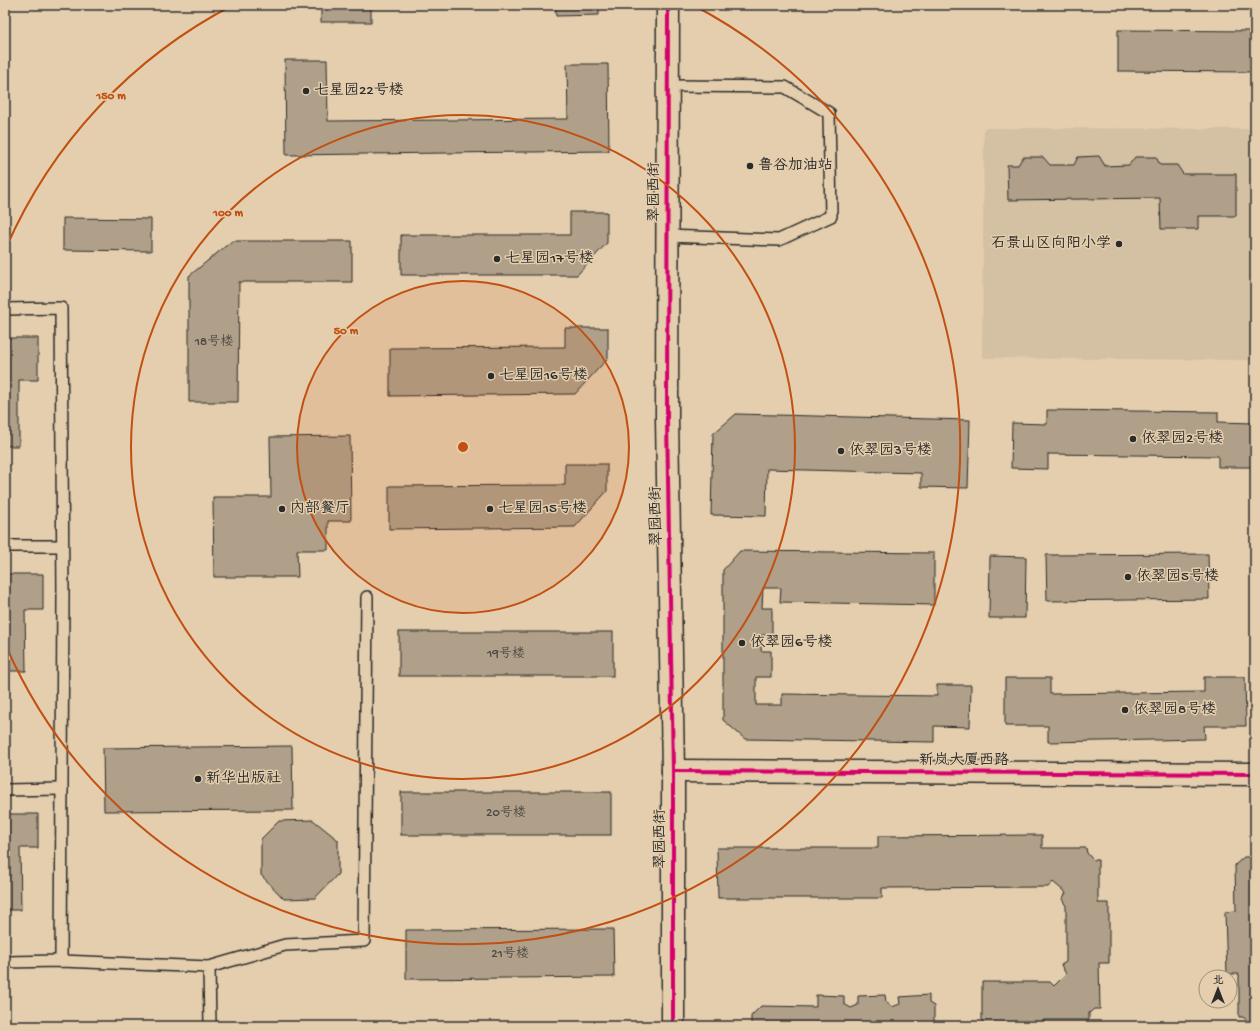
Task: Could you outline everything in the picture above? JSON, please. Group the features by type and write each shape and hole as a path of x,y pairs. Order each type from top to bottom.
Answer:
{"street":[{"name":"翠园西街","path":"668,5 667,419 673,771 673,1026"},
{"name":"新岚大厦西路","path":"673,771 1255,774"}],"lane":[{"path":"667,236 779,240 831,216 829,113 785,87 668,86"},
{"path":"5,309 60,308 62,546 60,961"},
{"path":"5,546 62,546"},
{"path":"5,962 60,961 209,966 285,945 364,941 367,597"},
{"path":"5,790 62,789"},
{"path":"209,966 210,1026"}],"shaded area":[{"name":"石景山区向阳小学","path":"984,128 1255,129 1255,360 982,358"}],"building":[{"path":"321,5 371,5 371,22 321,22"},
{"path":"556,5 599,5 599,15 556,16"},
{"path":"1118,30 1255,31 1255,72 1118,71"},
{"name":"七星园22号楼","path":"285,60 327,60 328,121 568,119 567,64 608,64 609,151 286,155"},
{"path":"1099,156 1105,166 1129,165 1135,157 1156,157 1160,165 1177,165 1183,174 1236,174 1236,216 1198,216 1198,229 1161,229 1160,198 1008,200 1007,165 1018,165 1023,157 1043,157 1050,165 1074,165 1078,157"},
{"name":"七星园17号楼","path":"570,212 607,212 607,243 577,275 401,275 401,235 570,235"},
{"path":"63,218 151,219 151,251 63,250"},
{"path":"232,241 352,241 352,282 239,282 238,402 189,402 189,276"},
{"name":"七星园16号楼","path":"565,328 608,328 608,358 575,394 390,396 390,348 565,347"},
{"path":"5,338 38,338 38,380 19,380 19,446 5,446"},
{"name":"依翠园2号楼","path":"1047,410 1218,412 1218,422 1255,423 1254,467 1218,467 1218,456 1048,454 1048,469 1011,468 1012,423 1047,424"},
{"name":"依翠园3号楼","path":"736,414 970,420 968,488 921,487 921,473 767,469 766,516 711,515 713,434"},
{"name":"内部餐厅","path":"350,436 351,521 328,521 328,550 297,550 298,577 214,577 213,497 271,497 270,437"},
{"name":"七星园15号楼","path":"565,464 607,464 607,491 575,527 389,529 389,486 565,485"},
{"name":"依翠园6号楼","path":"740,551 934,553 934,605 780,602 781,588 763,588 762,608 772,608 772,635 762,635 761,651 771,651 771,677 756,677 756,705 782,705 782,694 937,696 937,685 971,685 970,727 934,726 934,742 745,739 723,720 723,570"},
{"name":"依翠园5号楼","path":"1208,554 1209,599 1047,601 1046,555"},
{"path":"990,556 1026,557 1025,618 989,618"},
{"path":"5,574 43,574 43,610 25,610 26,671 5,671"},
{"path":"399,632 613,632 613,676 399,676"},
{"name":"依翠园8号楼","path":"1204,677 1245,677 1246,726 1204,726 1205,739 1048,742 1048,726 1005,726 1005,678 1050,678 1050,694 1204,692"},
{"name":"新华出版社","path":"292,746 293,810 104,811 103,748"},
{"path":"401,792 611,792 611,835 401,835"},
{"path":"5,814 38,814 38,848 20,848 21,910 5,910"},
{"path":"313,820 338,840 338,874 315,898 284,899 261,875 261,839 279,821"},
{"path":"1042,835 1042,848 1086,848 1087,853 1093,860 1098,860 1098,903 1109,903 1109,963 1099,963 1100,1009 1094,1009 1089,1013 1089,1020 1044,1020 1044,1026 982,1026 982,982 1050,982 1054,986 1066,974 1061,965 1066,962 1066,906 1062,899 1066,893 1053,882 1048,887 882,888 882,898 718,898 717,848 878,848 878,836"},
{"path":"1244,857 1255,857 1255,1026 1249,1026 1249,1022 1243,1017 1239,1017 1238,969 1227,969 1225,912 1236,911 1235,865"},
{"path":"613,929 614,977 406,979 406,930"},
{"path":"816,995 844,996 844,1004 851,1008 858,1005 858,996 885,995 886,1002 892,1007 900,1004 899,997 929,995 929,1003 934,1006 934,1026 751,1026 751,1016 761,1006 816,1007"}],"cycle path":[{"path":"668,5 667,419 673,771 673,1026"},
{"path":"673,771 1255,774"}],"place":[{"name":"七星园22号楼","path":"306,91"},
{"name":"鲁谷加油站","path":"750,166"},
{"name":"石景山区向阳小学","path":"1119,244"},
{"name":"七星园17号楼","path":"497,259"},
{"name":"七星园16号楼","path":"491,376"},
{"name":"依翠园2号楼","path":"1133,439"},
{"name":"依翠园3号楼","path":"841,451"},
{"name":"内部餐厅","path":"282,509"},
{"name":"七星园15号楼","path":"490,509"},
{"name":"依翠园5号楼","path":"1128,577"},
{"name":"依翠园6号楼","path":"742,643"},
{"name":"依翠园8号楼","path":"1125,710"},
{"name":"新华出版社","path":"198,779"}]}
